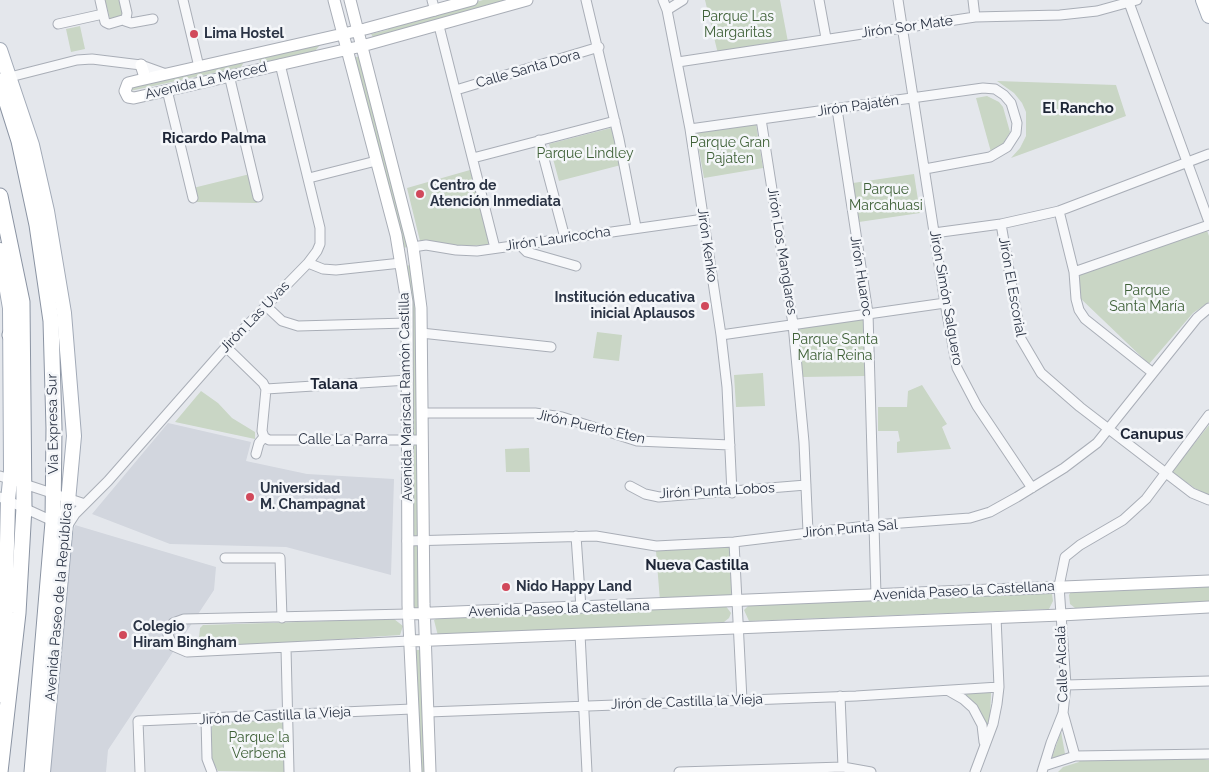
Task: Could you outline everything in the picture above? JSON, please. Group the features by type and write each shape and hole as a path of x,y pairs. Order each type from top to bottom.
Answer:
{"highway":[{"name":"Via Expresa Sur","path":"5,79 32,206 50,321 54,428 54,494 60,524 32,772"},
{"path":"0,196 22,302 11,479 24,507 18,613 0,772"},
{"path":"32,206 50,233"},
{"path":"10,335 22,313"},
{"path":"0,659 4,727"}],"main road":[{"name":"Avenida Mariscal Ramón Castilla","path":"334,0 400,259 407,302 408,614 416,772"},
{"name":"Avenida Mariscal Ramón Castilla","path":"350,0 413,250 421,308 424,614 430,772"},
{"name":"Avenida La Merced","path":"472,0 433,5 358,31 143,79 128,84 125,91 128,97 166,90 347,50 440,26 527,0"},
{"path":"1203,0 1209,16"},
{"name":"Avenida Paseo de la República","path":"0,50 5,79 32,145 50,233 64,313 74,436 68,499 60,524 43,772"},
{"path":"251,55 254,70"},
{"path":"141,65 144,74 143,79"},
{"path":"0,250 10,308 11,479 4,498 5,586 0,659"},
{"path":"400,259 413,250"},
{"name":"Avenida Paseo la Castellana","path":"408,614 1209,581"},
{"name":"Avenida Paseo la Castellana","path":"409,641 1061,615 1209,607"}],"street":[{"path":"100,0 106,24 124,21 131,23 153,19"},
{"path":"124,0 127,13 124,21"},
{"path":"184,0 199,67"},
{"path":"586,0 599,47 636,227"},
{"name":"Jirón Kenko","path":"663,0 667,10 678,62 690,129 721,335 727,386 732,493"},
{"path":"667,10 683,0"},
{"path":"820,0 826,38"},
{"name":"Jirón Simón Salguero","path":"898,0 944,303 957,368 966,388 1032,488"},
{"path":"973,0 975,17"},
{"path":"1074,272 1209,224 1131,1"},
{"name":"Jirón Sor Mate","path":"678,62 826,38 902,29 975,17 1060,15 1097,11 1131,1"},
{"path":"58,24 103,14"},
{"path":"440,26 495,248"},
{"name":"Calle Santa Dora","path":"456,90 599,47"},
{"path":"5,79 77,60 141,65 166,74"},
{"name":"Jirón Las Uvas","path":"60,524 75,514 85,504 169,414 226,347 308,263 317,251 321,237 309,178 280,64"},
{"path":"229,75 258,197"},
{"name":"Jirón Pajatén","path":"690,129 983,88 995,89 1004,95 1015,113 1016,133 1012,141 998,154 925,169"},
{"path":"166,90 193,198"},
{"name":"Jirón Huaroc","path":"837,108 868,313 876,595"},
{"name":"Jirón Los Manglares","path":"762,119 793,324 803,424 808,532"},
{"path":"473,158 615,120"},
{"path":"539,140 565,238"},
{"path":"934,234 1001,224 1059,211 1209,154"},
{"path":"309,178 376,161"},
{"path":"1059,211 1074,272 1076,299 1086,319 1153,373"},
{"name":"Jirón Lauricocha","path":"413,250 426,245 469,251 704,219"},
{"name":"Jirón El Escorial","path":"1001,224 1021,339 1029,357 1041,373 1192,493 1209,500"},
{"path":"520,245 527,252 576,266"},
{"path":"308,263 323,270 336,270 400,259"},
{"path":"721,335 944,303"},
{"path":"266,306 282,322 298,326 407,323"},
{"name":"Jirón Punta Sal","path":"407,541 596,536 656,546 734,542 874,525 970,518 990,512 1032,488 1081,455 1110,428 1197,318 1209,308"},
{"path":"421,333 551,347"},
{"path":"226,347 263,383 266,389 262,430 264,437 259,443 256,454"},
{"path":"266,389 408,380"},
{"name":"Jirón Puerto Eten","path":"423,413 535,413 562,417 636,440 730,445"},
{"path":"1165,472 1209,415"},
{"name":"Calle La Parra","path":"264,437 270,440 422,440"},
{"name":"Calle Alcalá","path":"1075,756 1064,713 1066,685 1059,586 1061,570 1069,554 1135,510 1146,499 1165,472"},
{"path":"11,479 85,504"},
{"name":"Jirón Punta Lobos","path":"630,486 645,494 659,497 732,493 806,485"},
{"path":"4,498 60,524"},
{"path":"576,536 581,608"},
{"path":"734,542 742,700"},
{"path":"0,547 5,586"},
{"path":"225,558 280,558 282,618"},
{"name":"Avenida Paseo la Castellana","path":"408,614 184,619 173,624 168,635 173,646 187,652 409,641"},
{"path":"975,772 993,724 1000,687 996,617"},
{"path":"580,634 587,772"},
{"path":"286,648 286,716 289,772"},
{"path":"1066,685 1209,681"},
{"name":"Jirón de Castilla la Vieja","path":"428,712 840,696 1000,687"},
{"path":"946,690 963,698 973,708 982,725 984,745"},
{"path":"840,696 843,767"},
{"name":"Jirón de Castilla la Vieja","path":"140,772 138,721 412,709"},
{"name":"Calle Alcalá","path":"1043,769 1051,743 1064,713"},
{"path":"206,719 207,759 212,772"},
{"path":"1043,769 1075,756 1209,754"},
{"path":"679,772 843,767 871,772"}],"shaded area":[{"name":"Universidad M. Champagnat","path":"168,423 251,442 246,461 307,474 394,479 391,575 286,547 170,544 92,514"},
{"name":"Colegio Hiram Bingham","path":"75,525 216,567 214,590 108,750 106,772 47,772 69,550"}],"green space":[{"path":"105,0 120,0 124,16 110,19"},
{"path":"483,0 512,0 373,37 371,34 387,30 392,25"},
{"name":"Parque Las Margaritas","path":"705,0 780,0 788,42 718,54"},
{"path":"80,26 85,49 71,52 66,29"},
{"path":"333,41 320,45 315,51 260,63 259,57"},
{"path":"361,56 408,247 402,248 352,58"},
{"path":"241,61 244,62 241,67 130,91 135,84"},
{"path":"997,81 1116,85 1126,116 1011,158 1020,148 1026,136 1026,112 1014,93"},
{"path":"987,96 999,102 1003,107 1010,132 1001,147 991,152 976,98"},
{"name":"Parque Gran Pajaten","path":"756,124 763,168 704,178 696,133"},
{"name":"Parque Lindley","path":"611,128 621,165 559,181 549,144"},
{"path":"470,170 490,245 467,246 420,241 407,188"},
{"path":"250,174 257,203 196,202 193,188"},
{"name":"Parque Marcahuasi","path":"914,174 920,213 859,222 853,183"},
{"name":"Parque Santa María","path":"1206,228 1209,236 1209,302 1193,313 1149,364 1078,296 1080,274"},
{"path":"411,265 416,297 419,438 410,438 404,266"},
{"name":"Parque Santa María Reina","path":"863,317 866,376 802,377 796,325"},
{"path":"597,332 622,335 619,361 593,358"},
{"path":"763,373 765,406 736,407 734,375"},
{"path":"922,385 947,424 942,427 951,449 897,453 897,442 900,441 898,431 878,431 878,407 907,407 908,391"},
{"path":"201,391 218,403 232,418 255,432 255,439 175,422"},
{"path":"1209,425 1209,495 1196,489 1172,472"},
{"path":"411,445 419,445 418,537 410,537"},
{"path":"529,448 530,472 506,472 505,449"},
{"path":"412,546 418,546 419,608 412,608"},
{"path":"729,546 732,597 660,601 656,551"},
{"path":"1209,584 1209,602 1075,608 1070,604 1069,595 1072,590"},
{"path":"1049,591 1052,594 1053,601 1049,609 749,621 744,610 750,604"},
{"path":"725,605 731,613 724,622 438,636 434,620 440,617"},
{"path":"394,619 403,626 400,635 206,648 201,644 199,638 200,628 203,625"},
{"path":"414,650 420,650 426,772 420,772"},
{"path":"967,693 991,693 990,722 987,724 972,701 966,696"},
{"name":"Parque la Verbena","path":"283,719 286,772 218,771 211,753 212,723"},
{"path":"1061,731 1065,754 1052,758"},
{"path":"1082,756 1197,758 1209,760 1209,772 1058,772 1063,767 1079,762"}],"place":[{"name":"Lima Hostel","path":"194,34"},
{"name":"Centro de Atención Inmediata","path":"420,194"},
{"name":"Institución educativa inicial Aplausos","path":"705,306"},
{"name":"Universidad M. Champagnat","path":"250,497"},
{"name":"Nido Happy Land","path":"506,587"},
{"name":"Colegio Hiram Bingham","path":"123,635"}],"district":[{"name":"El Rancho","path":"1078,108"},
{"name":"Ricardo Palma","path":"214,138"},
{"name":"Talana","path":"334,384"},
{"name":"Canupus","path":"1152,434"},
{"name":"Nueva Castilla","path":"697,565"}]}
